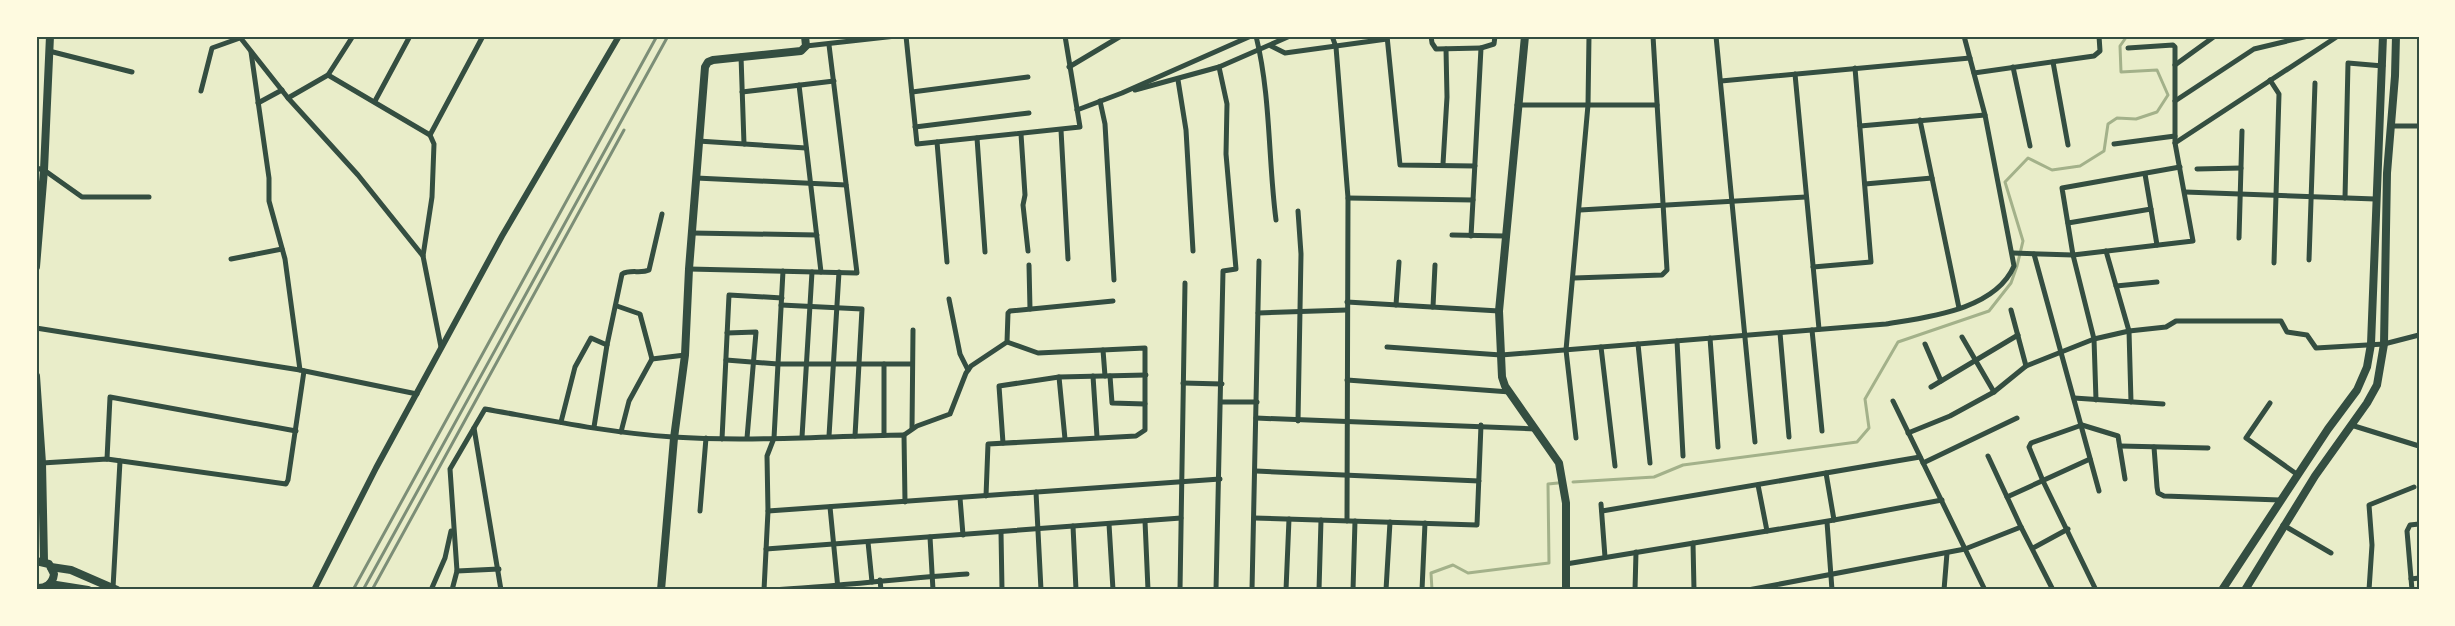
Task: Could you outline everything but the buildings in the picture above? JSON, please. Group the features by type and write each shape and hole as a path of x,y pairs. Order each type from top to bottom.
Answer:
{"main road":[{"path":"36,267 40,169 50,36"},
{"path":"661,590 674,438 686,355 689,269 698,141 706,64 713,60 741,56 801,51 806,46 805,36"},
{"path":"1525,36 1499,311 1502,377 1510,392 1559,463 1566,503 1566,590"},
{"path":"2222,590 2280,500 2364,379 2371,344 2375,199 2383,36"},
{"path":"2245,590 2283,525 2352,425 2377,385 2384,344 2387,174 2396,36"},
{"path":"36,376 42,463 40,561 51,567 71,570 115,589"},
{"path":"2280,500 2295,508"},
{"path":"48,587 54,574 51,567"},
{"path":"36,588 88,590"}],"street":[{"path":"288,98 328,75 353,36"},
{"path":"375,101 410,36"},
{"path":"430,135 483,36"},
{"path":"314,590 376,468 502,236 619,36"},
{"path":"806,46 829,45 896,36"},
{"path":"906,36 917,144 1080,128 1065,36"},
{"path":"1077,110 1122,93 1251,36"},
{"path":"1256,36 1268,114 1268,149 1276,220"},
{"path":"1122,93 1178,80 1219,67 1271,46 1290,36"},
{"path":"1332,36 1336,46 1348,198 1347,521"},
{"path":"1431,36 1434,47 1446,49 1481,48 1494,44 1495,36"},
{"path":"1576,438 1566,350 1574,278 1588,105 1589,36"},
{"path":"1574,278 1662,275 1667,270 1652,36"},
{"path":"1716,36 1755,442"},
{"path":"1386,346 1501,355 1886,324 1943,314 2001,287 2009,279 2014,266 2015,252 1985,115 1964,36"},
{"path":"1974,73 2094,56 2100,51 2099,36"},
{"path":"2175,65 2215,36"},
{"path":"2175,100 2254,49 2308,36"},
{"path":"2175,143 2338,36"},
{"path":"200,90 212,48 240,37 288,98 358,175 423,256"},
{"path":"1069,67 1118,37"},
{"path":"1271,46 1285,53 1387,38 1400,165 1443,164 1474,166"},
{"path":"689,269 857,273 829,45"},
{"path":"2015,252 2073,255 2192,241 2175,143 2175,49 2172,45 2128,48"},
{"path":"1471,236 1481,48"},
{"path":"1443,164 1447,98 1446,49"},
{"path":"49,51 132,72"},
{"path":"42,463 106,459 286,484 296,431 302,371 282,250 269,201 269,178 251,52"},
{"path":"741,56 744,144"},
{"path":"1721,81 1970,58"},
{"path":"2053,62 2068,145"},
{"path":"2345,198 2348,63 2383,66"},
{"path":"1216,590 1220,479 1223,271 1236,269 1226,154 1227,104 1219,67"},
{"path":"2013,67 2030,146"},
{"path":"1813,267 1871,262 1855,68"},
{"path":"1795,74 1818,329"},
{"path":"328,75 430,135 434,144 432,197 423,256 441,347"},
{"path":"912,92 1028,77"},
{"path":"1178,80 1186,130 1193,251"},
{"path":"2270,80 2279,94 2274,263"},
{"path":"742,92 834,81"},
{"path":"2309,260 2316,83"},
{"path":"799,85 821,272"},
{"path":"258,103 282,90"},
{"path":"1100,102 1105,124 1114,280"},
{"path":"1517,105 1657,105"},
{"path":"915,127 1029,112"},
{"path":"1860,126 1985,115"},
{"path":"1920,120 1959,308"},
{"path":"2391,126 2419,126"},
{"path":"1061,130 1068,260"},
{"path":"2239,238 2242,131"},
{"path":"1021,134 1028,251"},
{"path":"2114,144 2175,136"},
{"path":"977,138 985,252"},
{"path":"698,141 806,148"},
{"path":"937,142 947,262"},
{"path":"2096,400 2094,339 2073,255 2062,188 2180,167"},
{"path":"2198,169 2241,168"},
{"path":"40,169 82,197 149,197"},
{"path":"2146,174 2157,245"},
{"path":"696,178 846,185"},
{"path":"1865,184 1932,178"},
{"path":"2185,192 2375,199"},
{"path":"1580,210 1806,197"},
{"path":"1348,198 1473,200"},
{"path":"2068,223 2151,209"},
{"path":"1298,211 1301,254 1298,421"},
{"path":"594,427 607,345 617,306 622,274 626,271 642,273 649,270 662,214"},
{"path":"692,233 817,235"},
{"path":"1452,235 1505,236"},
{"path":"231,259 282,250"},
{"path":"2106,251 2129,331 2131,402"},
{"path":"2034,254 2099,491"},
{"path":"1252,590 1259,262"},
{"path":"1396,305 1399,262"},
{"path":"1029,265 1030,309"},
{"path":"1432,307 1435,265"},
{"path":"764,590 768,511 767,456 774,438 783,271"},
{"path":"802,437 812,272"},
{"path":"829,436 838,272"},
{"path":"2116,286 2157,282"},
{"path":"1180,590 1185,283"},
{"path":"722,439 729,295 782,298"},
{"path":"949,299 960,354 968,370"},
{"path":"1007,342 1008,312 1113,301"},
{"path":"1347,302 1499,311"},
{"path":"781,305 862,309 855,436"},
{"path":"617,306 640,314 652,359 628,401 621,432"},
{"path":"1258,313 1347,310"},
{"path":"2011,310 2026,366"},
{"path":"1908,433 1950,416 1994,392 2026,366 2061,354 2094,339 2129,331 2166,327 2176,321 2281,321 2287,332 2306,335 2316,348 2384,344 2419,336"},
{"path":"36,328 302,371 417,394"},
{"path":"912,430 913,330"},
{"path":"1812,330 1822,431"},
{"path":"727,333 756,332 747,438"},
{"path":"1780,333 1789,437"},
{"path":"1931,387 1976,362 2018,335"},
{"path":"1962,337 1994,392"},
{"path":"561,422 575,367 591,338 607,345"},
{"path":"1710,338 1718,447"},
{"path":"1677,341 1683,456"},
{"path":"452,590 456,571 450,469 485,409 621,432 674,438 722,439 904,435 950,414 968,370 1007,342"},
{"path":"986,496 988,444 1136,436 1145,430 1146,348 1038,353 1007,342"},
{"path":"1638,344 1650,463"},
{"path":"1925,344 1941,381"},
{"path":"1601,347 1615,466"},
{"path":"1103,350 1112,404 1145,404"},
{"path":"652,359 686,355"},
{"path":"726,360 778,364 912,364"},
{"path":"884,364 884,435"},
{"path":"1003,443 999,386 1059,376 1146,376"},
{"path":"1059,376 1065,439"},
{"path":"1093,376 1097,438"},
{"path":"1347,380 1510,392"},
{"path":"1184,383 1222,384"},
{"path":"106,459 110,397 296,431"},
{"path":"2074,398 2163,404"},
{"path":"1894,401 1985,590"},
{"path":"1221,402 1257,402"},
{"path":"2270,403 2246,438 2298,474"},
{"path":"1256,418 1298,421 1480,425 1536,429"},
{"path":"1923,463 2017,418"},
{"path":"1254,518 1478,525 1480,425"},
{"path":"2096,590 2028,450 2031,443 2082,425 2118,436 2125,479"},
{"path":"2352,425 2419,446"},
{"path":"474,428 501,590"},
{"path":"904,435 906,502"},
{"path":"700,511 706,438"},
{"path":"2120,446 2208,448"},
{"path":"2154,447 2158,493 2164,496 2280,500"},
{"path":"1988,456 2053,590"},
{"path":"1602,511 1920,457"},
{"path":"2008,497 2090,459"},
{"path":"115,589 120,461"},
{"path":"1256,472 1479,481"},
{"path":"1826,473 1834,520"},
{"path":"768,511 1220,479"},
{"path":"1758,485 1767,531"},
{"path":"2369,590 2372,545 2369,505 2414,487"},
{"path":"1036,492 1041,590"},
{"path":"960,498 963,534"},
{"path":"1566,564 1827,522 1942,500"},
{"path":"1601,504 1605,557"},
{"path":"830,507 838,588"},
{"path":"766,549 1181,518"},
{"path":"1286,590 1289,519"},
{"path":"1319,590 1321,520"},
{"path":"1144,521 1148,590"},
{"path":"1352,590 1355,521"},
{"path":"1386,590 1390,522"},
{"path":"1827,522 1832,590"},
{"path":"1109,524 1114,590"},
{"path":"1422,590 1425,524"},
{"path":"2412,590 2407,531 2410,525 2419,524"},
{"path":"2283,525 2331,553"},
{"path":"431,590 445,558 453,526"},
{"path":"1073,526 1076,590"},
{"path":"1748,590 1965,549 2021,527"},
{"path":"2033,548 2068,529"},
{"path":"1000,532 1002,590"},
{"path":"930,537 933,590"},
{"path":"868,542 872,582"},
{"path":"1693,543 1694,590"},
{"path":"1635,590 1636,552"},
{"path":"1944,590 1947,553"},
{"path":"456,571 499,569"},
{"path":"770,590 838,588 880,580 967,574"},
{"path":"2411,578 2419,578"},
{"path":"880,580 881,590"}],"waterway":[{"path":"1573,482 1654,477 1683,465 1857,442 1869,428 1865,399 1898,342 1989,311 2011,283 2023,241 2005,182 2028,158 2052,170 2080,166 2104,151 2108,124 2117,118 2136,119 2157,112 2168,95 2157,70 2121,72 2120,46 2127,36"},
{"path":"1432,590 1431,573 1453,565 1468,573 1549,563 1548,484 1558,483"}],"railway":[{"path":"353,590 657,36"},
{"path":"363,590 668,36"},
{"path":"372,590 624,130"}]}
